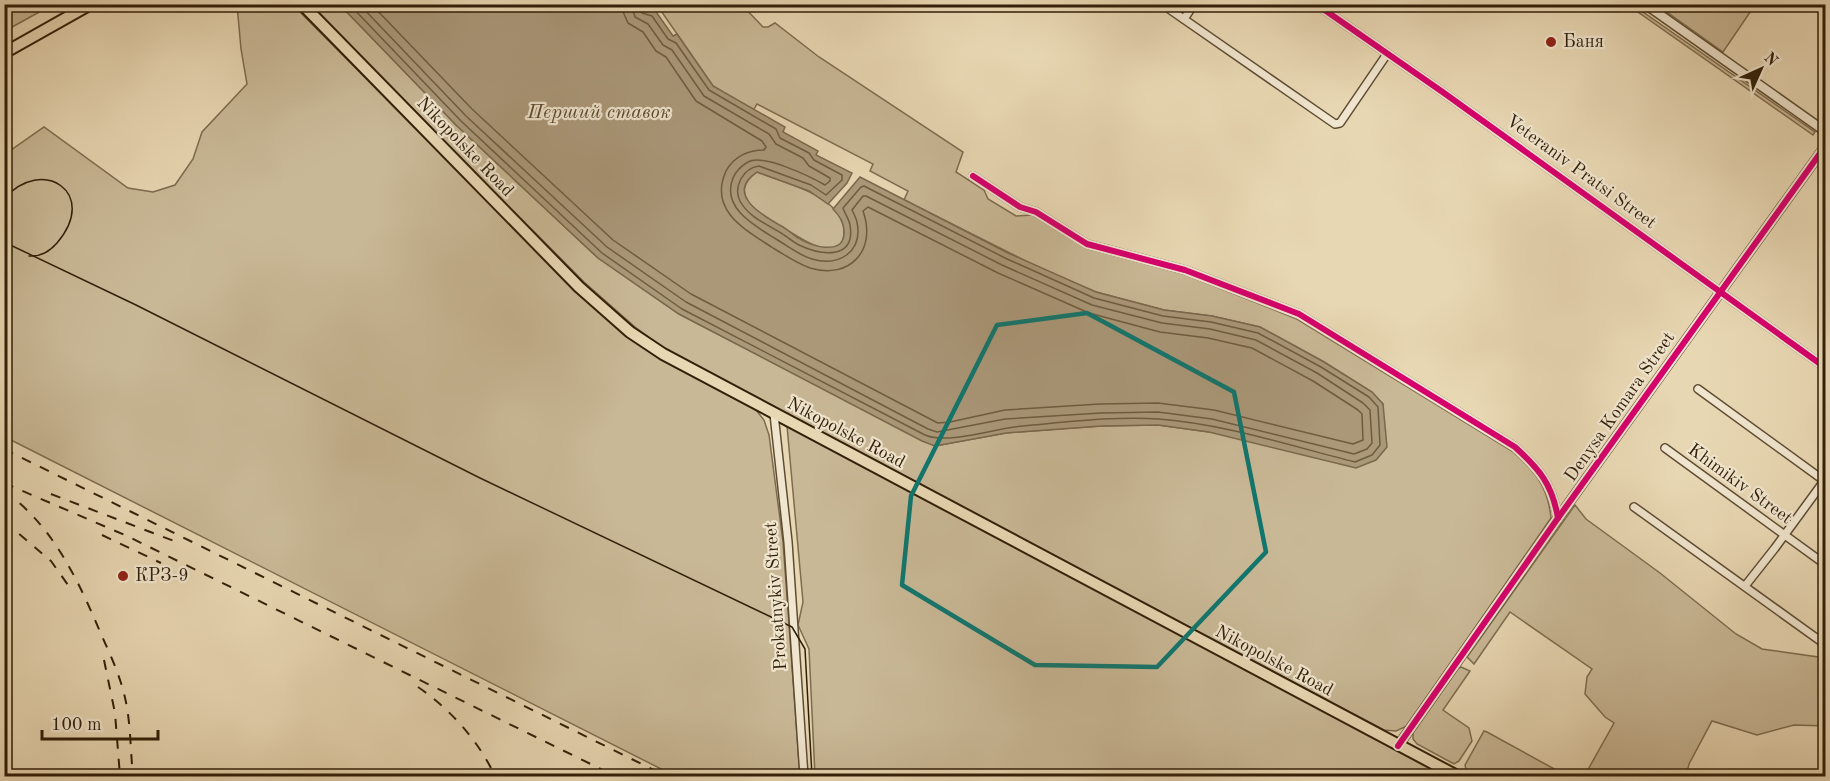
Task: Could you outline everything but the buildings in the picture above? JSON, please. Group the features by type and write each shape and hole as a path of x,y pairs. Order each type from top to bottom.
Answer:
{"main road":[{"path":"4,53 91,4"},
{"name":"Nikopolske Road","path":"302,4 579,287 630,332 663,354 774,414 1457,777"}],"street":[{"path":"1162,4 1335,124 1340,123 1388,54"},
{"path":"1184,19 1194,4"},
{"name":"Veteraniv Pratsi Street","path":"1316,4 1826,368"},
{"path":"1645,4 1826,132"},
{"name":"Denysa Komara Street","path":"1398,746 1826,144"},
{"path":"973,176 1020,207 1036,212 1087,244 1185,270 1299,314 1515,447 1542,475 1555,500 1558,518"},
{"path":"1698,389 1825,482 1745,586"},
{"name":"Prokatnykiv Street","path":"774,414 788,542 804,777"},
{"name":"Khimikiv Street","path":"1665,448 1826,565"},
{"path":"1634,507 1826,645"}],"highlighted area":[{"path":"1087,313 1234,392 1266,552 1157,667 1035,665 902,585 911,496 997,325"}],"shaded area":[{"path":"5,4 52,4 52,5 5,31"},
{"path":"237,5 293,5 576,290 756,410 764,420 769,435 783,542 800,776 675,776 5,437 4,155 44,127 128,188 153,192 175,185 193,159 202,132 247,84"},
{"path":"309,5 340,5 456,125 598,258 679,314 935,446 1006,433 1101,426 1158,425 1209,432 1383,404 1372,392 1324,362 1260,327 1212,316 1164,310 1096,292 1054,275 904,200 908,191 870,171 873,164 757,104 753,111 713,86 657,5 742,5 763,27 775,23 819,57 963,152 956,172 984,190 988,199 1016,216 1033,215 1085,247 1184,274 1297,319 1512,451 1539,480 1547,497 1551,518 1407,726 1396,731 1384,730 665,349 635,327 584,282"},
{"path":"1628,5 1633,5 1815,132 1813,135"},
{"path":"1657,5 1755,5 1723,52"},
{"path":"757,172 810,192 834,208 841,219 844,231 841,244 827,249 811,244 774,222 750,204 745,189 748,180"},
{"path":"787,426 1446,776 815,776 809,649 798,625 803,602"},
{"path":"1575,505 1586,519 1660,573 1736,634 1762,649 1825,658 1825,726 1794,725 1757,735 1712,721 1689,764 1686,776 1585,775 1614,723 1605,717 1585,694 1587,677 1592,669 1510,612 1474,664 1467,657"},
{"path":"1461,667 1470,671 1443,710 1469,728 1472,741 1459,761 1454,764 1417,744 1413,739 1413,732 1457,669"},
{"path":"1484,731 1567,776 1470,776 1467,774 1465,765"}],"water":[{"name":"Перший ставок","path":"643,4 647,10 652,6 673,36 677,34 713,86 785,127 783,132 818,151 816,155 852,173 847,183 828,204 809,191 757,172 748,180 744,188 745,196 750,204 798,238 818,246 838,245 842,241 844,227 840,217 833,209 860,177 1008,253 1096,292 1164,310 1212,316 1260,327 1324,362 1372,392 1383,404 1387,447 1376,460 1356,468 1209,432 1158,425 1101,426 1006,433 935,446 922,441 679,314 598,258 456,125 340,5"}],"tram line":[{"path":"4,199 19,186 34,180 49,180 61,186 69,196 72,209 69,225 51,249 37,256 29,256"},
{"path":"4,242 136,305 480,478 792,627 805,649 812,776"}],"railway":[{"path":"4,449 666,776"},
{"path":"4,483 127,536 615,776"},
{"path":"4,491 37,520 50,537 74,575 93,614 126,700 133,776"},
{"path":"51,494 174,541"},
{"path":"4,521 51,561 73,592"},
{"path":"102,535 161,563"},
{"path":"104,660 115,713 120,776"},
{"path":"418,687 463,727 495,776"}],"cycle path":[{"path":"1316,4 1444,93 1826,368"},
{"path":"1398,746 1558,518 1826,145"},
{"path":"973,176 1020,207 1036,212 1087,244 1185,270 1299,314 1515,447 1544,478 1558,518"}],"place":[{"name":"Баня","path":"1551,42"},
{"name":"КРЗ-9","path":"123,576"}]}
